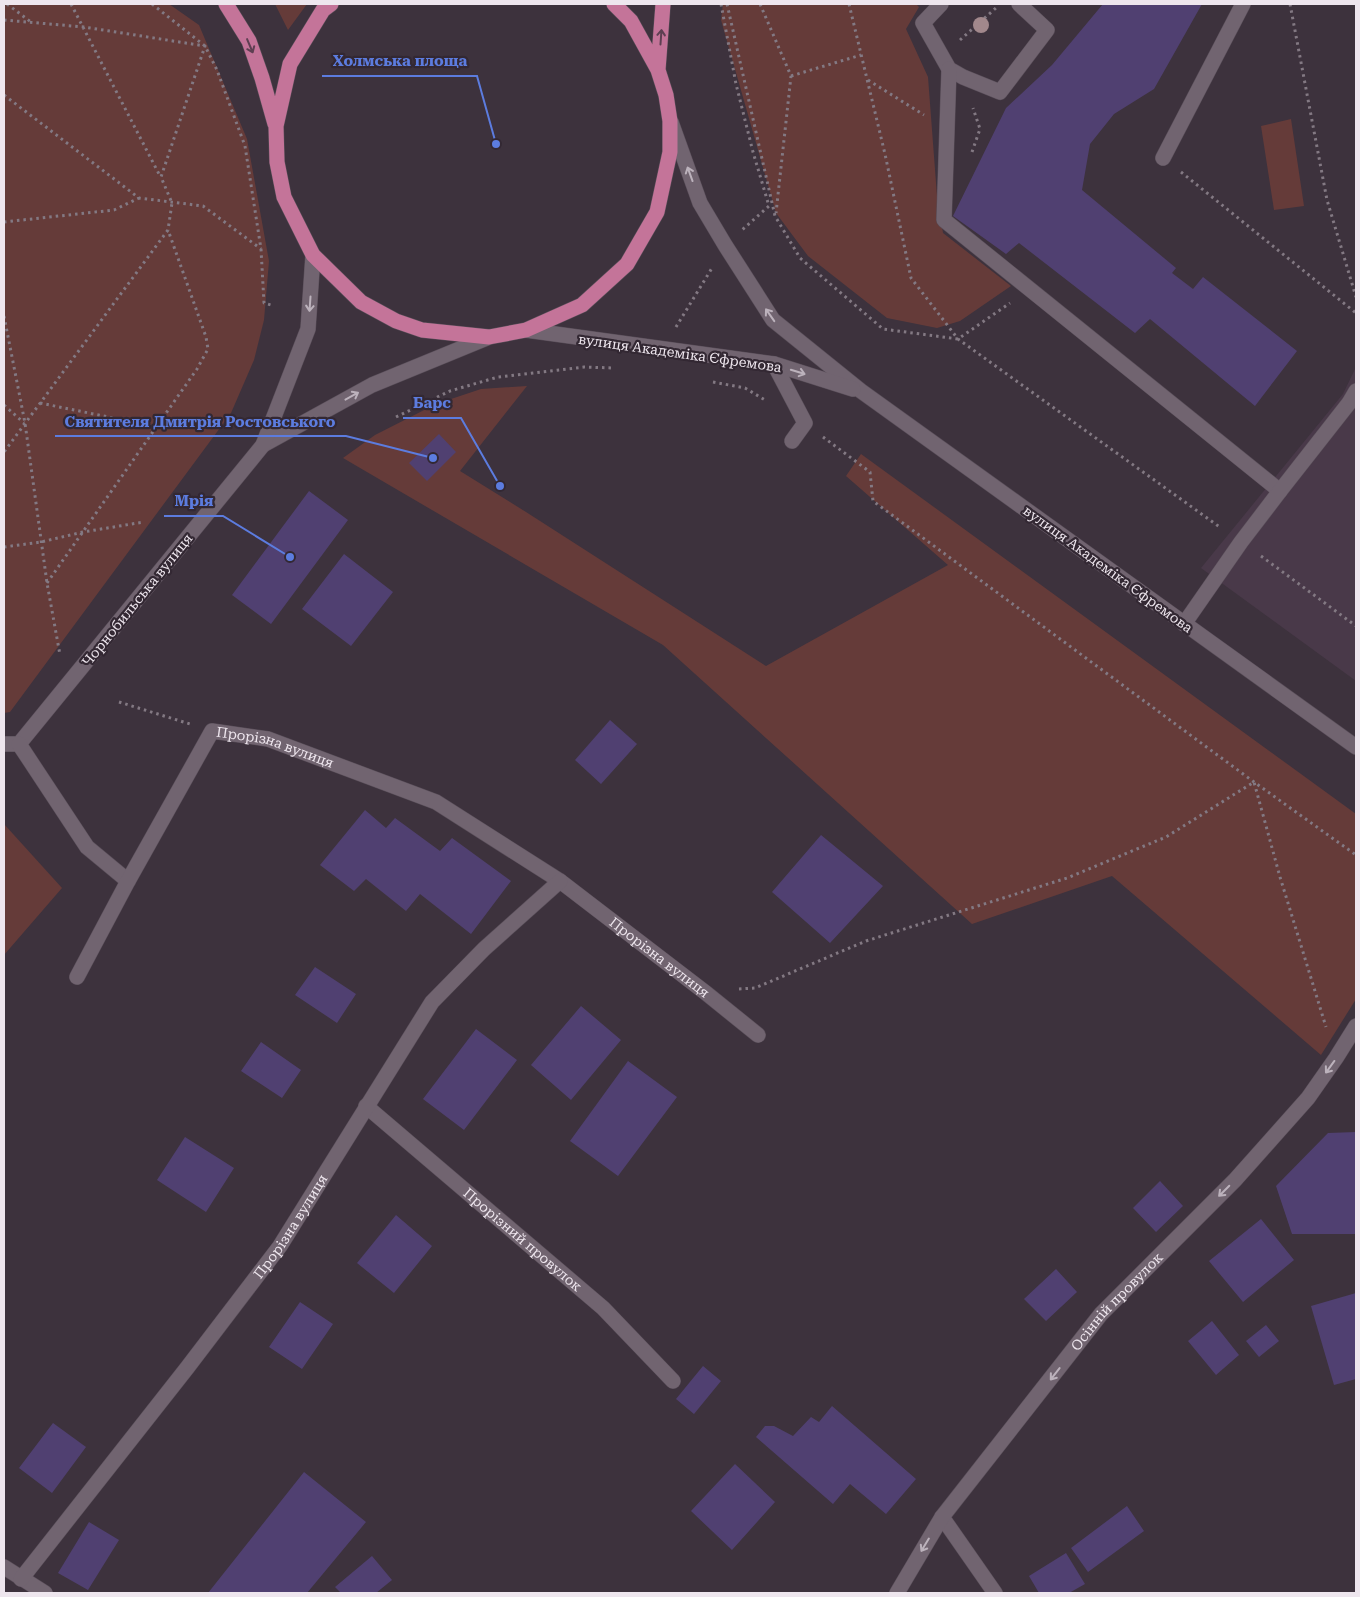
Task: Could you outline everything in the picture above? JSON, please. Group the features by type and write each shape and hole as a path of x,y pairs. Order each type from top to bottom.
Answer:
{"main road":[{"path":"226,4 248,41 262,78 276,126"},
{"path":"331,4 323,10 290,64 276,126 276,162 284,196 313,255 361,302 396,321 422,330 489,336 526,330 582,305 627,264 657,212 670,152 670,121 666,95 658,70 631,21 614,4"},
{"path":"658,70 663,4"}],"street":[{"path":"941,4 923,23 949,68 963,77 1000,92 1046,30 1018,4"},
{"path":"1162,158 1243,4"},
{"path":"949,68 944,220 1280,491"},
{"name":"вулиця Академіка Єфремова","path":"670,121 700,203 774,320 861,391 1356,747"},
{"name":"Чорнобильська вулиця","path":"9,744 66,687 263,445 308,329 313,255"},
{"name":"вулиця Академіка Єфремова","path":"526,330 774,364 861,391"},
{"name":"Чорнобильська вулиця","path":"263,445 372,385 489,336"},
{"path":"774,364 805,423 792,441"},
{"path":"1184,624 1241,542 1349,404 1356,391"},
{"name":"Прорізна вулиця","path":"77,977 212,731 268,739 436,802 560,881 706,993 758,1036"},
{"path":"9,744 87,847 128,881"},
{"name":"Прорізна вулиця","path":"22,1579 280,1246 432,1002 484,950 560,881"},
{"name":"Осінній провулок","path":"897,1593 942,1517 1101,1314 1235,1180 1308,1098 1356,1026"},
{"name":"Прорізний провулок","path":"366,1106 603,1308 673,1381"},
{"path":"942,1517 995,1593"},
{"path":"4,1567 45,1593"}],"path":[{"path":"7,4 31,22"},
{"path":"47,583 198,369 208,350 206,337 168,230 172,203 161,177 71,4"},
{"path":"152,4 206,46 217,70 245,146 261,249 264,303 271,305"},
{"path":"663,349 725,245 769,206 736,84 721,4"},
{"path":"728,4 775,216 800,258 883,329 958,339 1030,289"},
{"path":"760,4 791,76 775,216"},
{"path":"849,4 885,154 911,278 958,339 1356,626"},
{"path":"957,42 1001,4"},
{"path":"1290,4 1327,200 1356,297"},
{"path":"4,20 84,27 206,46"},
{"path":"161,177 206,46"},
{"path":"791,76 861,55"},
{"path":"868,80 915,110"},
{"path":"4,95 139,198 203,206 261,249"},
{"path":"1162,158 1356,312"},
{"path":"4,222 114,210 139,198"},
{"path":"4,452 168,230"},
{"path":"4,316 25,423 47,583 66,687"},
{"path":"396,417 450,391 498,377 584,367 614,368"},
{"path":"709,381 745,388 770,403"},
{"path":"40,403 157,427"},
{"path":"4,405 25,423"},
{"path":"805,423 870,472 873,501 1356,855"},
{"path":"4,548 144,522"},
{"path":"119,702 212,731"},
{"path":"706,993 755,988 866,942 1068,878 1166,837 1254,782"},
{"path":"1254,782 1280,877 1336,1058"}],"shaded area":[{"path":"4,4 169,4 199,25 247,139 269,261 264,320 254,360 231,413 10,712 4,713"},
{"path":"275,4 307,4 288,30"},
{"path":"723,4 916,4 919,7 906,29 928,77 937,196 943,233 1011,286 960,321 937,328 887,318 808,256 776,213 721,20"},
{"path":"1291,119 1304,206 1274,210 1261,126"},
{"path":"1356,367 1356,681 1201,568 1343,394"},
{"path":"527,386 460,471 766,666 948,565 846,476 861,454 1356,814 1356,999 1321,1055 1112,876 972,924 663,645 343,458 375,435 436,404 481,389"},
{"path":"4,824 62,888 4,955"}],"building":[{"path":"1103,4 1202,4 1154,89 1114,114 1090,144 1082,190 1176,268 1172,273 1193,289 1203,277 1297,351 1255,406 1150,319 1135,333 1019,243 1006,254 953,216 1006,108 1052,65"},
{"path":"439,434 456,452 427,481 409,463"},
{"path":"309,491 348,520 271,624 232,595"},
{"path":"344,554 393,592 351,646 302,609"},
{"path":"610,720 637,744 601,784 575,760"},
{"path":"365,810 386,828 395,818 440,851 452,838 511,881 471,934 420,894 406,911 366,879 354,891 320,865"},
{"path":"821,835 883,886 830,943 772,892"},
{"path":"315,967 356,994 337,1023 295,995"},
{"path":"581,1006 621,1040 571,1100 531,1065"},
{"path":"476,1029 517,1060 464,1130 423,1099"},
{"path":"261,1042 301,1070 282,1098 241,1071"},
{"path":"628,1061 677,1097 618,1176 570,1141"},
{"path":"1356,1132 1356,1234 1292,1234 1276,1186 1328,1133"},
{"path":"185,1137 234,1168 206,1212 157,1180"},
{"path":"1160,1181 1183,1206 1156,1232 1133,1208"},
{"path":"396,1215 432,1246 394,1293 357,1263"},
{"path":"1261,1219 1294,1260 1243,1302 1209,1261"},
{"path":"1056,1269 1077,1292 1046,1321 1024,1299"},
{"path":"1356,1293 1356,1379 1334,1385 1311,1306"},
{"path":"300,1302 333,1324 302,1369 269,1347"},
{"path":"1212,1321 1239,1355 1216,1375 1188,1341"},
{"path":"1266,1325 1279,1341 1259,1357 1246,1341"},
{"path":"703,1366 721,1381 694,1414 676,1399"},
{"path":"832,1406 916,1479 886,1514 850,1484 833,1504 756,1437 765,1426 774,1426 793,1436 811,1417 819,1422"},
{"path":"53,1423 86,1447 52,1493 19,1468"},
{"path":"735,1464 775,1502 732,1550 691,1511"},
{"path":"304,1472 366,1522 307,1593 208,1593"},
{"path":"1127,1506 1144,1531 1088,1572 1071,1548"},
{"path":"89,1522 119,1540 88,1590 58,1573"},
{"path":"1066,1553 1085,1584 1069,1593 1039,1593 1029,1576"},
{"path":"372,1556 392,1580 376,1593 341,1593 335,1587"}],"place":[{"name":"Холмська площа","path":"496,144"},
{"name":"Святителя Дмитрія Ростовського","path":"433,458"},
{"name":"Барс","path":"500,486"},
{"name":"Мрія","path":"290,557"}]}
